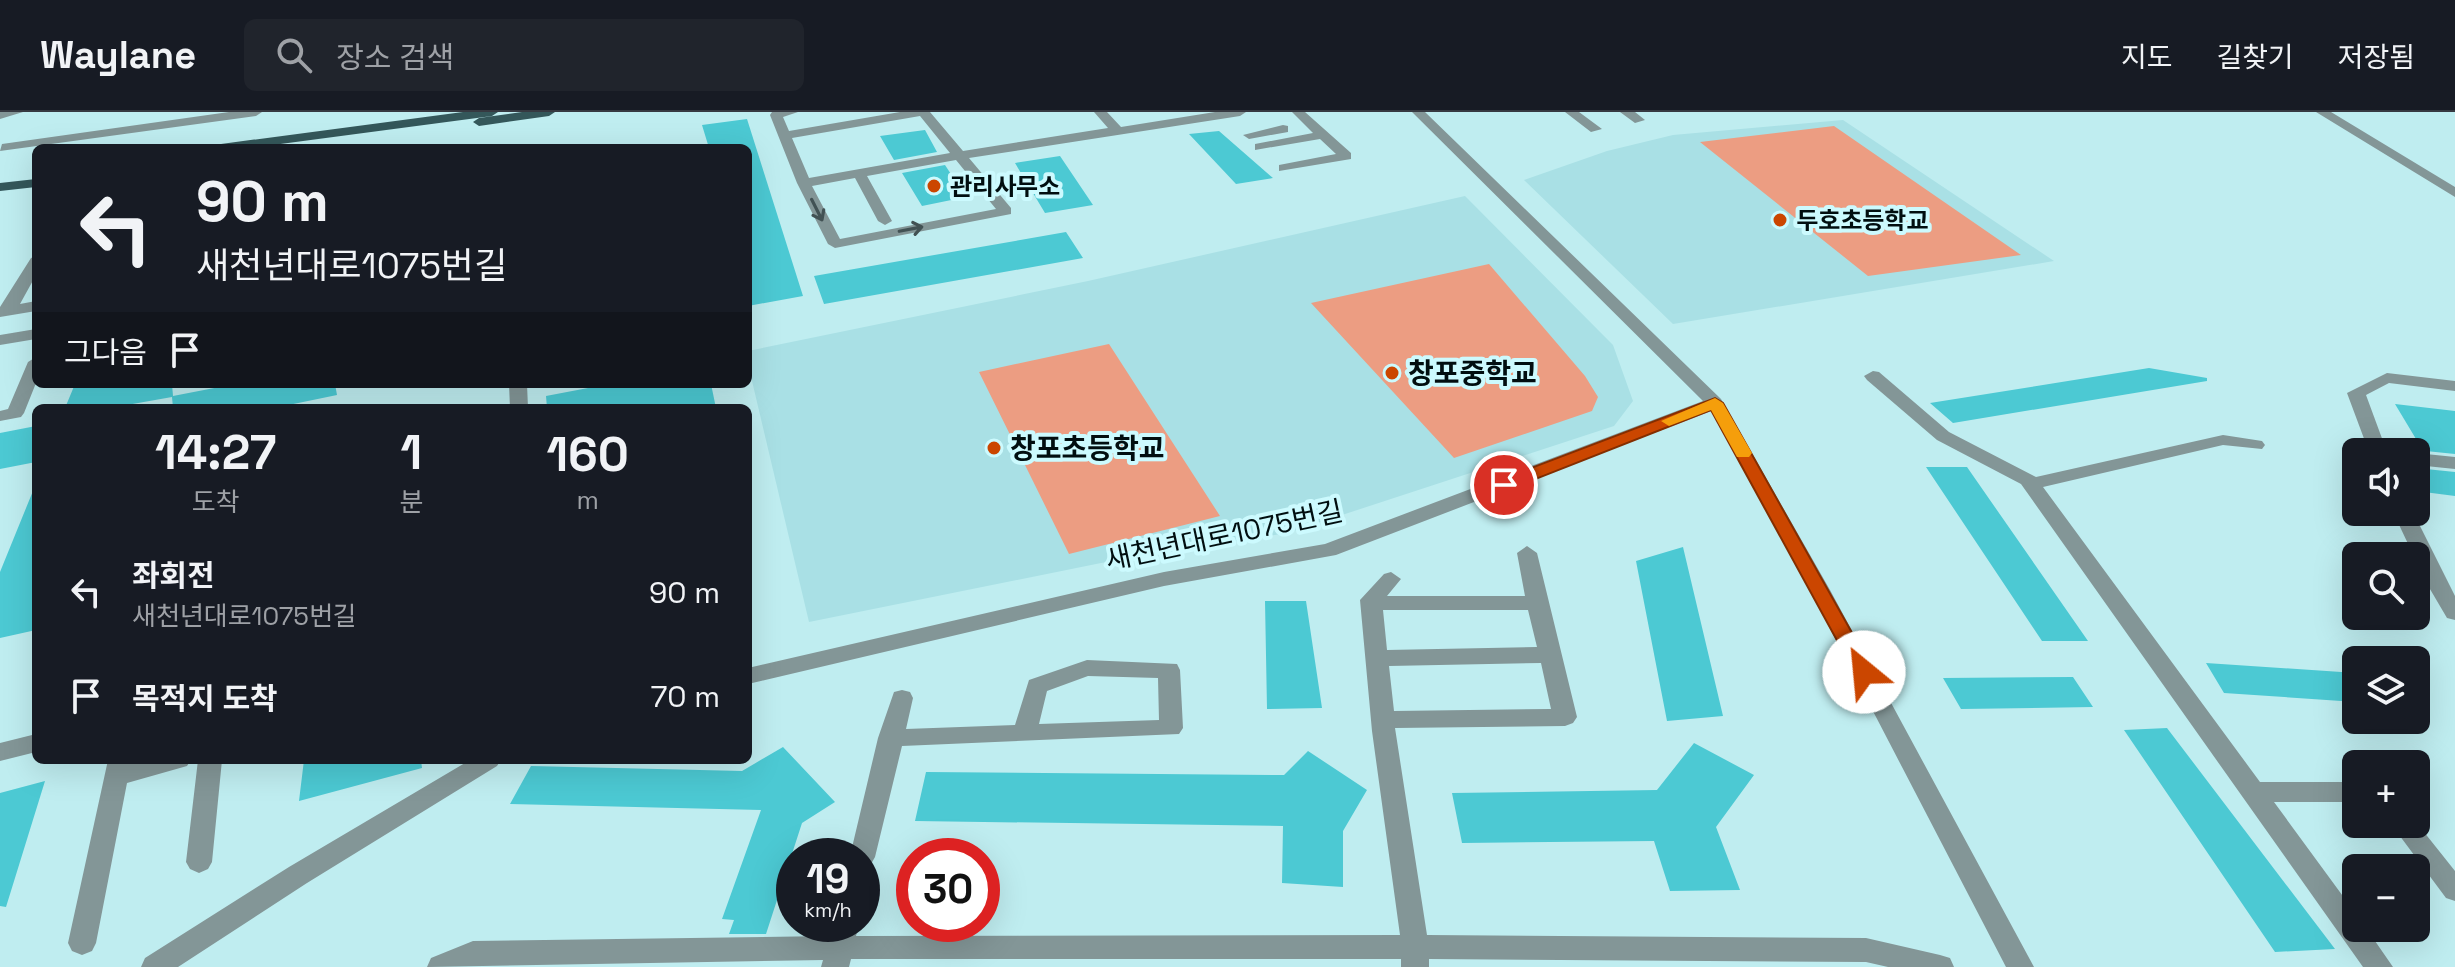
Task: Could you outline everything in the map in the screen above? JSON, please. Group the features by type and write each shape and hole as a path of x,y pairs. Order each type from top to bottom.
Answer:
{"main road":[{"path":"251,144 492,112"},
{"path":"332,144 549,112"},
{"path":"0,175 32,171"},
{"path":"0,187 32,183"}],"street":[{"path":"0,115 17,112"},
{"path":"2,148 224,114 256,112"},
{"path":"786,135 923,112 1006,211 835,244 804,183 776,115 792,112"},
{"path":"1100,112 1117,130"},
{"path":"804,183 961,155 1240,112"},
{"path":"1284,168 1346,156 1298,112"},
{"path":"1418,112 1715,403 1820,590 2020,967"},
{"path":"1571,112 1596,129"},
{"path":"1626,112 1639,120"},
{"path":"2322,112 2455,193"},
{"path":"1249,135 1311,124"},
{"path":"1260,147 1323,135"},
{"path":"859,173 885,221"},
{"path":"4,311 32,267"},
{"path":"0,293 18,290"},
{"path":"4,311 32,307"},
{"path":"0,340 32,335"},
{"path":"0,416 15,413 32,372"},
{"path":"1873,376 1943,436 2032,484 2379,967"},
{"path":"2373,438 2356,393 2387,378 2455,386"},
{"name":"새천년대로1075번길","path":"752,675 1164,579 1329,550 1715,403"},
{"path":"2032,484 2223,440 2256,445"},
{"path":"2430,460 2455,463"},
{"path":"2410,526 2452,605"},
{"path":"1383,720 1565,717 1527,553"},
{"path":"1391,579 1371,603 1383,720 1415,956"},
{"path":"1371,603 1537,603"},
{"path":"1377,658 1550,655"},
{"path":"890,738 1171,728 1169,670 1087,668 1037,686 1025,733"},
{"path":"866,838 902,698"},
{"path":"0,752 32,744"},
{"path":"82,943 118,769 152,764"},
{"path":"199,862 210,764"},
{"path":"155,967 298,875 482,764"},
{"path":"2253,792 2342,792"},
{"path":"2414,838 2455,890"},
{"path":"441,967 473,953 840,945 1415,956 1866,950 1940,967"}],"shaded area":[{"name":"두호초등학교","path":"1843,120 2054,261 1673,324 1524,180 1607,151 1673,135"},
{"path":"1834,126 2021,255 1868,276 1700,142"},
{"path":"1465,196 1613,345 1633,401 1614,426 1287,533 1101,563 809,622 752,381 752,350 1088,281"},
{"path":"1489,264 1585,376 1598,397 1592,411 1454,458 1311,303"},
{"path":"1109,344 1220,516 1069,554 979,372"}],"building":[{"path":"747,119 803,296 752,305 752,144 708,144 702,125"},
{"path":"925,130 937,152 894,160 880,136"},
{"path":"1219,131 1273,178 1236,184 1189,134"},
{"path":"1060,156 1093,205 1045,213 1015,163"},
{"name":"관리사무소","path":"945,165 966,197 922,206 902,173"},
{"path":"1066,232 1083,258 824,304 814,276"},
{"path":"2149,368 2207,378 2207,381 1953,423 1930,403"},
{"path":"73,388 172,388 173,396 214,388 336,388 337,395 293,404 173,404 172,397 133,404 67,404"},
{"path":"588,388 712,388 715,404 547,404 546,396"},
{"path":"2395,404 2455,411 2455,454 2430,451 2430,438 2415,438"},
{"path":"32,427 32,463 0,469 0,433"},
{"path":"1926,467 1967,467 2088,641 2042,641"},
{"path":"2430,469 2455,472 2455,496 2430,493"},
{"path":"32,493 32,631 0,638 0,572"},
{"path":"1683,547 1723,716 1667,721 1636,561"},
{"path":"1265,601 1306,601 1322,708 1267,709"},
{"path":"2206,663 2342,672 2342,701 2224,693"},
{"path":"2073,677 2093,707 1961,709 1943,678"},
{"path":"2167,728 2335,949 2275,952 2124,730"},
{"path":"1694,743 1754,775 1716,827 1740,890 1670,891 1654,841 1462,843 1452,793 1657,790"},
{"path":"783,747 835,802 802,823 797,838 776,838 776,903 766,934 729,934 734,920 722,919 761,810 510,804 531,766 742,771"},
{"path":"1308,751 1367,790 1343,831 1343,887 1282,883 1283,826 915,821 926,772 1284,775"},
{"path":"304,764 422,764 422,768 299,801"},
{"path":"45,781 6,907 0,906 0,793"}],"slow traffic":[{"path":"1669,421 1715,403 1743,453"}],"place":[{"name":"관리사무소","path":"934,186"},
{"name":"두호초등학교","path":"1780,220"},
{"name":"창포중학교","path":"1392,373"},
{"name":"창포초등학교","path":"994,448"}],"route":[{"path":"1504,485 1715,403 1864,672"}]}
